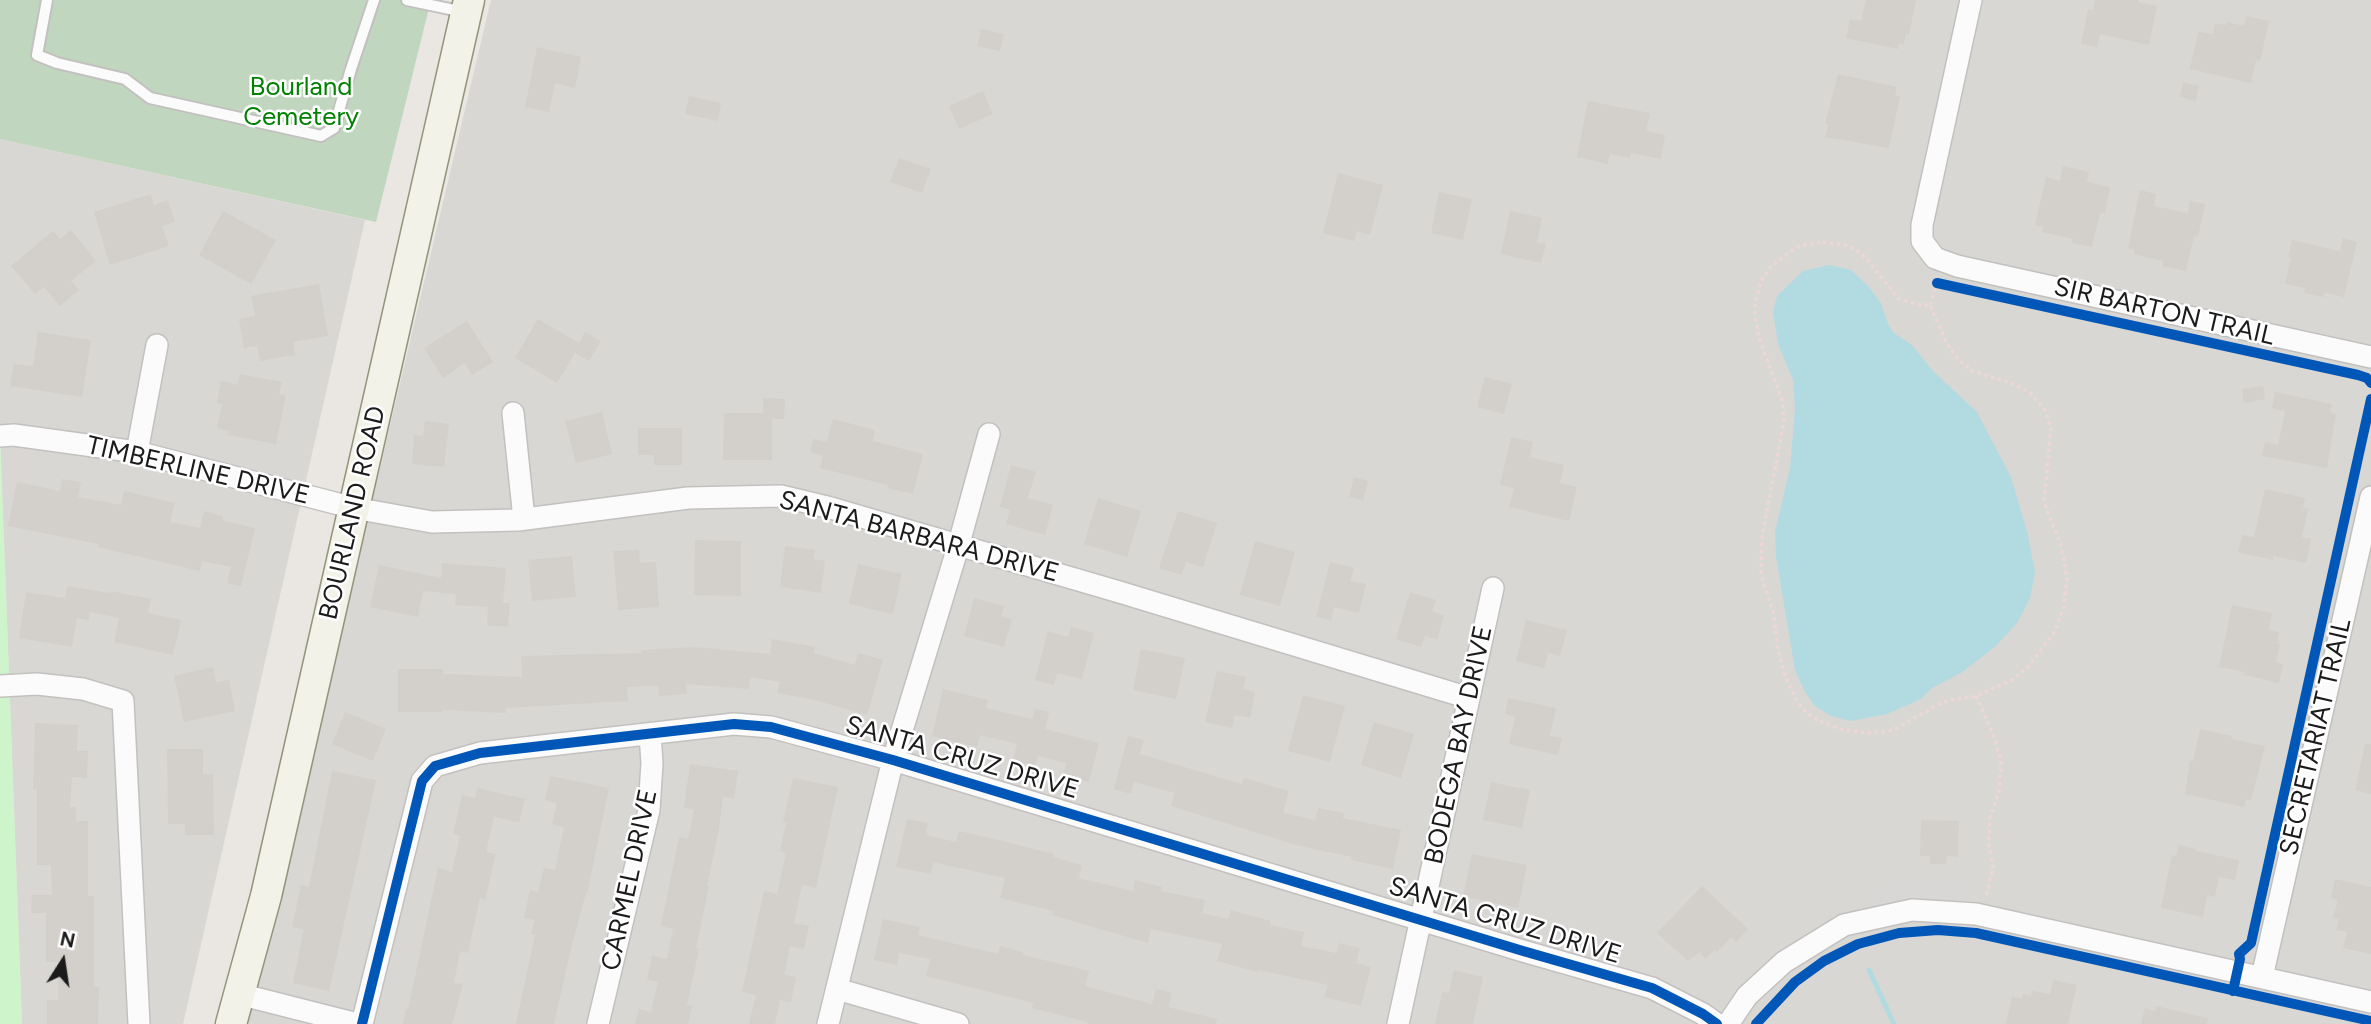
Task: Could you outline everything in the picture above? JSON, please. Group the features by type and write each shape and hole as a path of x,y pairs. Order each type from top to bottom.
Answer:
{"main road":[{"name":"BOURLAND ROAD","path":"231,1024 266,896 468,6"}],"street":[{"name":"SIR BARTON TRAIL","path":"1971,0 1922,225 1922,241 1935,258 1957,266 2371,357"},
{"path":"137,452 157,345"},
{"path":"513,413 524,519"},
{"path":"828,1024 893,760 958,547 989,434"},
{"name":"TIMBERLINE DRIVE","path":"0,436 14,435 137,452 354,508"},
{"name":"SANTA BARBARA DRIVE","path":"354,508 432,522 524,519 688,498 781,496 1116,591 1469,698"},
{"name":"SECRETARIAT TRAIL","path":"2262,977 2371,497"},
{"name":"BODEGA BAY DRIVE","path":"1398,1024 1493,589"},
{"path":"0,686 37,684 83,688 124,701 139,1024"},
{"name":"SANTA CRUZ DRIVE","path":"360,1024 422,781 435,766 480,753 734,724 771,727 893,760 1652,988 1717,1024"},
{"name":"CARMEL DRIVE","path":"598,1024 649,810 652,763 650,734"},
{"path":"1728,1024 1747,996 1784,962 1844,925 1912,910 1976,914 2371,1002"},
{"path":"836,989 958,1024"},
{"path":"239,994 360,1024"}],"lane":[{"path":"47,0 37,55 57,63 125,79 150,98 321,136 334,128 374,0"},
{"path":"407,0 468,6"}],"path":[{"path":"1930,305 1899,299 1866,258 1845,245 1823,242 1798,247 1779,258 1765,273 1758,292 1755,316 1759,338 1782,399 1784,421 1762,537 1761,575 1773,611 1784,673 1797,701 1813,718 1839,729 1868,733 1893,730 1939,704 1976,696 2012,680 2030,665 2055,631 2064,606 2067,579 2064,556 2044,502 2051,428 2045,410 2030,393 2014,384 1972,371 1956,357 1941,332 1930,305 1937,283"},
{"path":"1976,696 1998,747 2001,776 1988,831 1993,867 1991,880 1986,898 1976,914"}],"shaded area":[{"path":"491,0 2371,0 2371,1024 248,1024"},
{"path":"0,139 365,220 183,1024 22,1024 0,435"},
{"path":"1925,877 1965,879 1964,913 1876,918 1868,886 1886,881"}],"green space":[{"name":"Bourland Cemetery","path":"0,0 431,0 376,222 0,139"},
{"path":"0,435 22,1024 0,1024"}],"water":[{"path":"1829,265 1851,270 1868,286 1881,303 1894,333 1912,345 1932,370 1977,412 2011,477 2028,535 2035,573 2030,598 2024,610 2017,623 1996,646 1961,673 1932,688 1921,699 1887,714 1851,721 1831,716 1815,706 1805,692 1795,670 1776,557 1775,532 1790,468 1795,409 1793,380 1778,344 1773,312 1777,296 1803,271"}],"building":[{"path":"1866,0 1916,0 1909,35 1906,33 1904,44 1899,43 1898,49 1846,38 1850,19 1861,21"},
{"path":"2095,0 2138,0 2157,6 2149,45 2100,34 2097,47 2081,44 2088,10 2093,10"},
{"path":"2246,16 2269,21 2260,61 2256,60 2251,83 2190,69 2198,32 2213,34 2215,23 2226,25 2227,22 2244,26"},
{"path":"981,29 1004,34 1000,51 977,46"},
{"path":"537,47 581,57 575,88 555,83 549,112 525,107"},
{"path":"1838,74 1897,87 1895,96 1900,96 1889,148 1825,137 1828,125 1825,124"},
{"path":"2183,82 2199,86 2196,101 2180,97"},
{"path":"983,91 993,114 959,129 949,106"},
{"path":"689,96 721,103 718,121 685,114"},
{"path":"1588,101 1650,113 1646,131 1665,135 1661,159 1631,153 1630,158 1610,154 1608,164 1577,157"},
{"path":"899,158 931,169 922,193 890,182"},
{"path":"2063,166 2089,172 2087,182 2110,187 2105,214 2100,213 2092,247 2072,243 2073,239 2042,232 2043,227 2035,225 2046,177 2060,181"},
{"path":"1338,173 1383,185 1370,235 1357,231 1354,241 1323,233"},
{"path":"2140,190 2156,194 2154,206 2188,213 2190,201 2205,204 2198,237 2194,236 2186,271 2162,266 2163,261 2134,254 2135,250 2128,248"},
{"path":"1439,192 1472,199 1463,240 1431,233"},
{"path":"151,194 154,205 168,200 175,222 162,226 169,246 110,265 94,212"},
{"path":"223,211 276,240 251,284 199,255"},
{"path":"1510,211 1542,218 1537,242 1546,244 1541,263 1501,254"},
{"path":"71,230 96,261 71,281 79,290 60,306 44,287 35,294 11,266 53,231 60,239"},
{"path":"2343,238 2357,242 2344,297 2304,293 2305,288 2285,284 2292,240 2340,251"},
{"path":"319,284 328,336 293,342 295,355 260,361 257,346 244,348 239,319 255,316 251,296"},
{"path":"538,319 579,343 585,332 601,341 589,361 575,353 557,383 515,358"},
{"path":"467,321 493,362 472,375 465,363 443,378 424,348"},
{"path":"38,332 91,340 82,397 10,386 14,364 33,366"},
{"path":"240,374 282,382 279,394 286,395 276,444 228,435 229,431 217,428 222,404 217,403 221,381 238,385"},
{"path":"1485,377 1512,384 1504,414 1477,407"},
{"path":"2263,386 2265,399 2244,403 2242,389"},
{"path":"2275,392 2332,404 2330,413 2336,414 2327,468 2262,456 2265,442 2278,445 2285,411 2272,408"},
{"path":"763,398 785,399 784,419 772,419 772,460 723,460 724,413 763,413"},
{"path":"602,412 612,454 576,463 565,421"},
{"path":"833,419 875,430 873,441 923,454 913,494 820,468 823,456 810,452 813,439 827,442"},
{"path":"425,421 449,424 444,467 412,464 414,435 423,436"},
{"path":"638,428 682,428 682,465 654,465 654,455 638,455"},
{"path":"1511,437 1533,442 1530,457 1564,465 1560,483 1577,487 1569,521 1509,507 1514,488 1500,485"},
{"path":"1011,465 1036,472 1028,498 1053,505 1045,535 1006,524 1010,510 1000,507"},
{"path":"1354,477 1368,481 1363,500 1349,497"},
{"path":"62,479 81,482 78,497 121,505 124,491 175,503 170,522 200,528 204,511 223,516 222,520 255,528 241,586 227,583 231,567 202,561 200,571 98,547 98,544 8,526 17,482 60,491"},
{"path":"2265,489 2305,498 2303,508 2308,509 2302,537 2311,539 2306,563 2273,556 2273,560 2238,552 2242,535 2254,537"},
{"path":"1098,498 1141,511 1127,557 1084,544"},
{"path":"1178,511 1217,523 1203,567 1186,562 1182,575 1159,568"},
{"path":"695,540 741,541 741,596 694,595"},
{"path":"1255,541 1295,552 1280,606 1240,595"},
{"path":"785,546 815,550 813,559 825,561 821,593 780,587"},
{"path":"639,550 640,563 656,562 659,607 618,610 613,551"},
{"path":"572,556 576,597 532,601 528,560"},
{"path":"1330,562 1354,568 1350,581 1366,584 1359,613 1334,607 1331,620 1316,617"},
{"path":"442,563 506,568 503,603 510,603 508,627 487,625 488,607 455,605 456,594 423,591 418,617 370,607 379,565 441,578"},
{"path":"858,564 902,574 893,614 849,604"},
{"path":"67,586 151,599 148,613 181,620 173,655 114,642 119,618 90,612 89,620 77,618 72,647 19,638 26,592 65,598"},
{"path":"1410,592 1436,600 1432,611 1444,615 1437,640 1425,636 1421,647 1396,639"},
{"path":"974,598 1004,606 1001,616 1012,619 1004,647 964,636"},
{"path":"2232,605 2272,613 2269,630 2279,632 2277,643 2280,644 2276,662 2283,664 2279,683 2219,667"},
{"path":"1526,620 1567,630 1560,656 1548,653 1544,668 1516,661"},
{"path":"1071,627 1094,633 1082,679 1057,673 1054,685 1035,680 1048,631 1068,637"},
{"path":"772,639 815,647 814,653 855,665 858,653 883,660 867,715 811,699 777,693 780,682 750,677 749,689 686,684 687,694 659,696 658,686 627,687 628,701 506,708 506,713 443,710 398,712 398,669 443,669 443,674 522,677 521,656 641,653 641,650 694,647 770,654"},
{"path":"1141,649 1185,658 1176,699 1133,690"},
{"path":"213,667 216,682 229,680 235,711 184,722 174,676"},
{"path":"1217,671 1246,677 1243,689 1255,692 1250,718 1235,715 1232,728 1205,722"},
{"path":"943,689 988,700 986,708 1032,719 1035,709 1049,712 1045,729 1099,743 1089,782 1063,775 1066,763 1038,756 1035,766 1013,760 1017,744 980,735 977,747 932,736"},
{"path":"1303,695 1345,706 1330,762 1288,751"},
{"path":"1508,698 1556,708 1550,736 1562,738 1558,755 1509,744 1515,717 1505,714"},
{"path":"345,712 386,729 373,761 332,744"},
{"path":"1374,722 1414,734 1401,778 1361,765"},
{"path":"35,723 78,725 77,751 88,751 87,778 72,777 70,807 76,807 76,821 88,821 88,896 94,896 94,987 99,987 98,1024 47,1024 47,1000 58,1000 59,962 46,962 46,913 31,913 32,895 52,895 51,865 37,865 37,789 33,789"},
{"path":"2200,729 2265,746 2251,800 2246,799 2244,807 2185,794 2190,761 2193,761"},
{"path":"1128,736 1144,740 1140,754 1242,784 1244,778 1289,791 1283,813 1315,820 1318,808 1344,813 1343,818 1401,830 1393,869 1296,845 1171,806 1175,793 1134,782 1131,794 1114,789"},
{"path":"2365,744 2371,744 2371,794 2355,790"},
{"path":"167,749 203,749 203,774 213,774 214,835 185,835 185,824 168,824"},
{"path":"690,764 738,771 734,799 723,797 696,948 699,949 687,1005 692,1006 688,1024 635,1024 639,1009 651,1012 658,982 647,980 652,956 667,959 673,929 661,926 679,837 688,839 694,810 684,808"},
{"path":"332,771 376,780 329,991 293,983 304,929 292,927 301,885 309,887"},
{"path":"550,776 609,788 587,894 572,944 554,1024 516,1024 535,935 531,934 535,920 524,918 530,890 538,892 544,868 555,870 564,827 552,824 557,803 545,800"},
{"path":"793,778 838,787 816,888 802,885 794,923 809,926 804,949 790,946 784,975 796,977 791,1002 780,1000 775,1024 749,1024 756,995 742,992 764,891 777,894 786,853 780,851 786,823 783,822"},
{"path":"1491,782 1530,790 1522,828 1483,820"},
{"path":"477,788 525,799 519,822 494,817 486,852 496,854 485,900 480,898 468,953 460,951 454,983 463,984 452,1024 403,1024 438,868 452,872 460,836 453,834 462,795 475,798"},
{"path":"907,819 928,823 926,835 956,842 959,831 1054,854 1053,857 1082,865 1079,878 1133,891 1135,880 1162,887 1161,891 1205,900 1202,913 1228,919 1231,910 1271,921 1270,925 1304,932 1301,946 1336,953 1339,943 1360,948 1356,963 1371,967 1361,1006 1324,997 1328,985 1217,961 1222,944 1151,929 1148,943 1052,915 1053,911 1000,898 1005,878 933,862 931,874 896,867"},
{"path":"1921,820 1959,821 1958,857 1947,856 1946,864 1930,864 1930,856 1920,856"},
{"path":"2179,845 2239,860 2235,880 2219,877 2215,897 2207,895 2203,917 2161,908 2172,855 2176,856"},
{"path":"1472,854 1527,865 1518,908 1463,896"},
{"path":"2335,879 2371,887 2371,954 2343,948 2347,932 2336,930 2339,919 2333,918 2338,900 2331,898"},
{"path":"1702,886 1748,929 1736,942 1731,937 1706,959 1699,952 1688,961 1657,933"},
{"path":"883,919 920,927 918,935 998,954 1000,946 1023,952 1023,955 1089,971 1085,986 1152,1004 1156,989 1172,993 1168,1007 1217,1019 1216,1024 1087,1024 1088,1022 1032,1008 1033,1003 926,976 930,959 899,953 897,965 874,960"},
{"path":"1454,970 1483,977 1473,1024 1435,1024 1442,992 1449,993"},
{"path":"2053,980 2077,985 2068,1024 2006,1024 2012,996 2022,999 2023,994 2031,996 2032,991 2050,994"},
{"path":"2156,1006 2208,1018 2207,1024 2141,1024 2145,1008 2155,1011"}],"waterway":[{"path":"1869,970 1894,1024"}],"cycle path":[{"path":"1937,283 2358,375 2367,378 2371,383"},
{"path":"2233,991 2239,954 2251,943 2371,399"},
{"path":"362,1024 422,781 435,766 480,753 734,724 771,727 893,760 1652,988 1717,1024"},
{"path":"1756,1024 1795,982 1824,961 1858,944 1899,933 1938,930 1976,933 2371,1021"}]}
